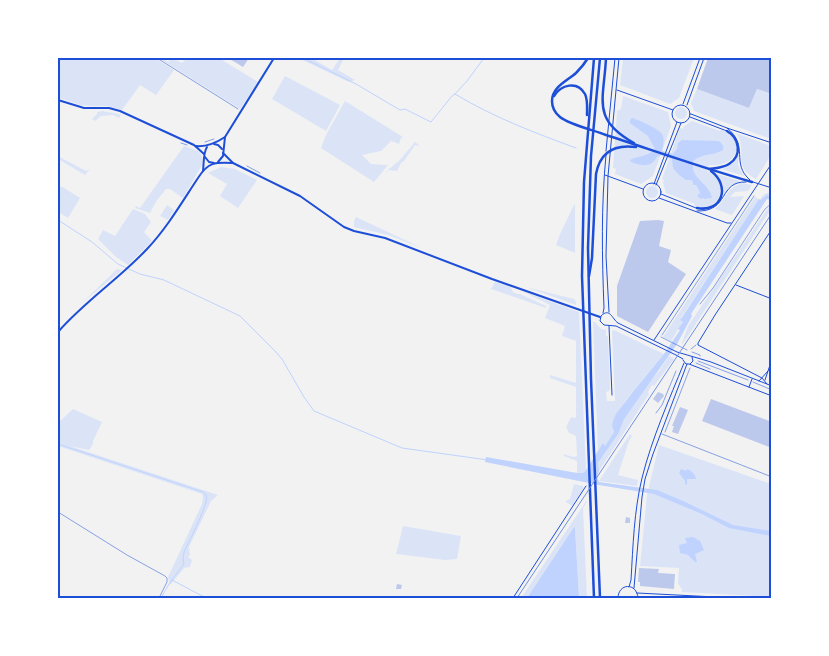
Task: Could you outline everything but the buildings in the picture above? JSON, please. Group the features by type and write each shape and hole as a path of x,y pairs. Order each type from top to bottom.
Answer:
{"highway":[{"path":"588,58 579,70 553,93 552,107 559,116 580,126 642,148 752,182"},
{"path":"594,58 584,191 582,276 594,598"},
{"path":"600,58 589,190 588,248 600,598"},
{"path":"606,58 602,102 605,116 615,130 642,148"},
{"path":"552,99 557,91 563,87 573,86 580,88 586,99 588,124"},
{"path":"708,169 726,166 736,157 738,150 736,141 727,129"},
{"path":"588,287 592,258 596,174 599,162 608,152 615,148 628,146 642,148"},
{"path":"697,210 711,207 717,203 721,196 720,180 708,169"}],"main road":[{"path":"58,332 84,306 147,250 165,228 202,171 222,158 225,137 274,58"},
{"path":"58,100 84,108 109,108 116,110 194,145 214,144 225,137"},
{"path":"214,144 220,146 233,163 300,196 344,227 393,241 600,317"},
{"path":"194,145 209,162 233,163"},
{"path":"202,171 205,150 208,145"}],"street":[{"path":"615,58 604,174 604,309 600,322 602,325 618,323 683,354 711,362 772,386"},
{"path":"612,395 611,315 607,306 606,256 608,176 619,58"},
{"path":"683,105 700,58"},
{"path":"686,106 704,58"},
{"path":"616,90 673,110"},
{"path":"677,106 686,106 690,110 690,117 687,121 677,122 673,117 673,110 677,106"},
{"path":"690,114 731,132 737,139 740,148 741,168 746,177 752,182"},
{"path":"690,117 772,142"},
{"path":"655,184 677,122"},
{"path":"655,184 681,123"},
{"path":"654,340 772,163"},
{"path":"604,174 644,189"},
{"path":"659,198 697,210 708,210 715,208 721,202 727,191 735,183 752,182 772,188"},
{"path":"655,184 660,189 661,194 659,198 653,201 648,200 644,195 644,189 647,185 655,184"},
{"path":"661,194 727,223 732,222"},
{"path":"726,232 729,226 727,223"},
{"path":"768,384 762,378 698,345 699,340 772,229"},
{"path":"735,284 772,299"},
{"path":"603,314 609,313"},
{"path":"611,323 663,348 682,359 684,363 651,446 642,479 638,496 629,586"},
{"path":"682,359 687,355"},
{"path":"634,588 645,479 660,434 688,364 692,362 691,356"},
{"path":"765,381 772,359"},
{"path":"684,363 772,396"},
{"path":"759,381 768,370"},
{"path":"749,387 752,379"},
{"path":"513,598 586,486"},
{"path":"618,598 620,591 624,587 629,586 634,588 638,598"},
{"path":"637,592 735,598"}],"lane":[{"path":"691,349 698,345"},
{"path":"656,413 662,405 676,371"},
{"path":"660,434 772,477"}],"path":[{"path":"157,58 241,111"},
{"path":"202,145 218,138"},
{"path":"177,141 188,146"},
{"path":"243,165 261,173"},
{"path":"661,336 754,195"},
{"path":"700,304 713,288 765,209 772,203"},
{"path":"658,334 699,355"},
{"path":"696,366 698,362 772,390"},
{"path":"664,435 688,371 690,368 693,368"},
{"path":"58,512 165,576 167,582 159,598"}],"shaded area":[{"path":"58,58 155,58 174,70 156,95 140,85 122,110 107,106 80,105 58,98"},
{"path":"159,58 168,62 172,58 182,63 187,58 219,58 258,82 240,109"},
{"path":"298,58 311,58 332,70 340,58 344,58 338,70 355,80 349,82"},
{"path":"623,58 694,58 679,98 670,104 620,85"},
{"path":"285,76 340,105 326,131 272,99"},
{"path":"697,89 749,108 757,89 771,94 771,139 694,111 691,103"},
{"path":"623,96 668,112 671,126 653,176 641,184 615,174 616,169 613,168 617,111 621,109"},
{"path":"345,101 403,137 399,144 391,141 381,151 362,155 371,164 388,165 374,182 321,148"},
{"path":"679,107 683,107 687,113 683,119 679,119 675,115 675,111"},
{"path":"102,111 121,115 119,118 113,115 101,116 95,121 92,119 97,112"},
{"path":"692,121 720,131 721,129 729,134 736,146 736,153 732,158 719,165 709,165 707,171 719,182 721,189 716,201 711,205 703,207 694,206 695,204 666,193 664,180 662,179 680,128 683,129 684,126"},
{"path":"736,133 771,146 771,155 756,179 744,169 740,139"},
{"path":"415,142 420,146 415,145 397,171 389,170 385,173 399,161"},
{"path":"184,146 198,151 202,156 202,165 183,198 170,189 166,189 150,213 135,208 136,206 140,208"},
{"path":"739,153 738,165 744,176 722,169 732,163"},
{"path":"58,156 86,171 90,169 85,175 58,159"},
{"path":"221,167 235,169 257,180 238,208 220,196 227,184 208,173"},
{"path":"717,174 740,181 730,186 722,197 723,185"},
{"path":"742,183 752,185 748,191 735,192 730,197 744,196 732,215 715,209 732,188"},
{"path":"61,186 80,198 68,218 58,212 58,191"},
{"path":"650,186 654,186 658,192 654,198 650,198 646,194 646,190"},
{"path":"755,197 759,199 681,318 684,320 671,341 663,337"},
{"path":"575,204 575,253 556,245"},
{"path":"167,205 174,210 168,220 160,216"},
{"path":"771,205 771,209 682,345 688,326"},
{"path":"133,209 145,214 151,222 144,232 152,241 128,265 116,257 98,239 103,230 115,236"},
{"path":"356,217 422,248 388,235 354,227"},
{"path":"117,269 122,270 83,302"},
{"path":"495,282 511,287 515,293 546,306 546,308 491,289"},
{"path":"526,287 574,299 576,305"},
{"path":"520,290 579,312 586,470 583,473 577,473 577,461 563,454 577,456 576,436 569,433 566,427 571,417 576,418 576,387 550,378 550,375 576,383 576,341 562,336 565,326 545,318 550,305"},
{"path":"593,322 601,329 606,330 606,336 608,336 610,389 606,392 607,401 615,401 612,331 614,330 664,354 635,388 621,408 613,426 614,432 605,446 603,444 598,452"},
{"path":"669,356 674,359 654,386 652,385 648,392 649,394 599,471 598,463 618,434 621,420"},
{"path":"73,409 102,422 89,450 70,446 218,495 211,501 189,547 190,555 188,557 192,560 190,567 184,568 170,585 168,577 202,504 202,494 58,446 58,423"},
{"path":"630,434 632,436 618,475 638,480 637,486 599,481"},
{"path":"659,445 771,484 771,597 682,592 678,584 679,568 640,566 647,495"},
{"path":"574,484 583,486 583,489 572,506 566,502 570,499"},
{"path":"587,500 583,508 587,598 579,598 574,527 527,598 521,598"},
{"path":"403,526 461,536 457,559 445,560 396,554"}],"water":[{"path":"632,118 653,127 662,134 664,140 662,151 673,154 677,149 678,143 682,140 718,141 722,143 723,150 693,161 695,174 709,190 712,198 701,199 697,196 700,193 696,185 693,185 691,180 686,180 679,175 673,168 672,159 661,155 653,163 647,165 631,162 630,160 633,158 649,154 655,149 648,136 630,123"},
{"path":"767,195 771,196 771,200 767,199 691,314 692,316 677,344 624,419 618,434 598,463 599,471 597,477 599,482 657,490 733,525 771,531 771,536 729,528 702,514 654,494 485,462 486,457 583,473 603,443 605,446 614,432 612,426 616,414 664,354 680,330 678,329 683,322 680,320 759,199 761,200"},
{"path":"681,469 690,471 696,479 687,479 687,485 685,484 679,473"},
{"path":"574,527 579,598 527,598"},
{"path":"693,537 700,541 704,550 695,554 697,562 688,555 680,553 679,545 687,543 685,538"}],"waterway":[{"path":"303,58 356,84 400,110 405,109 431,122 455,94 499,117 576,148"},
{"path":"455,94 484,58"},
{"path":"761,200 765,195 772,194"},
{"path":"58,220 92,242 118,264 140,274 164,280 240,316 282,359 314,411 402,448 488,460"},
{"path":"58,444 206,494 202,514 184,552 184,564 161,598"},
{"path":"172,580 206,598"}],"railway":[{"path":"517,598 772,213"}]}
